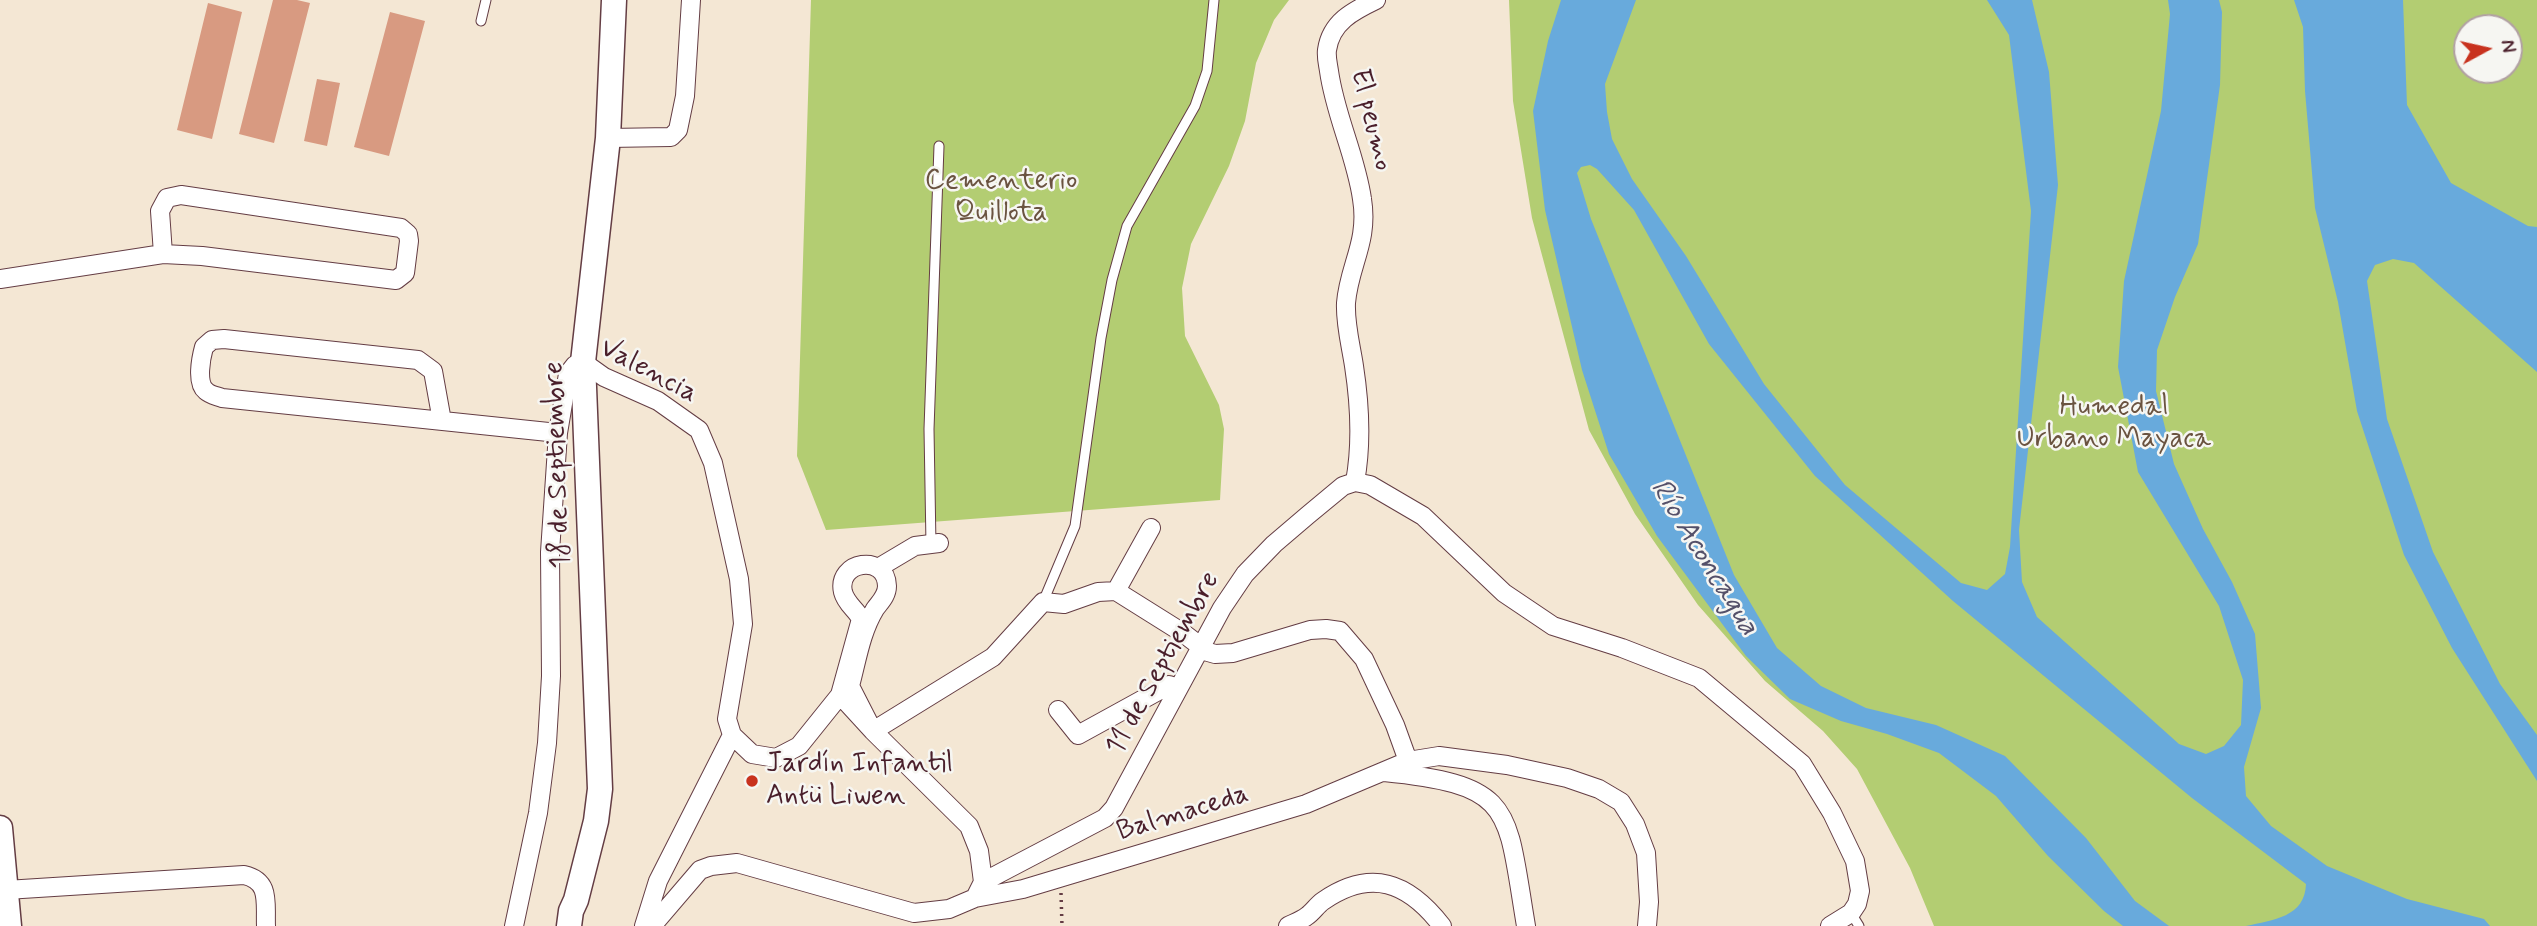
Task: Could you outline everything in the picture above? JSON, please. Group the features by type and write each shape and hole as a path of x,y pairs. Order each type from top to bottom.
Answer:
{"street":[{"name":"18 de Septiembre","path":"565,921 576,900 596,821 600,789 583,362 608,138 614,0"},
{"path":"608,138 671,137 678,130 685,96 691,0"},
{"name":"El peumo","path":"1355,482 1359,458 1359,422 1346,303 1363,236 1362,198 1338,116 1326,52 1331,35 1340,22 1355,10 1376,0"},
{"path":"0,279 163,254 202,256 391,280 400,279 405,273 410,241 408,234 401,228 181,195 167,198 160,211 163,254"},
{"path":"442,421 433,371 418,360 224,339 212,341 204,347 202,386 207,392 222,398 442,421 558,433"},
{"name":"Valencia","path":"514,926 538,813 547,743 551,676 550,552 558,433 568,373 575,365 583,362 604,377 658,401 699,430 713,463 739,579 743,624 727,719 732,735"},
{"path":"1355,482 1370,485 1423,516 1504,593 1553,626 1622,648 1699,678 1802,764 1832,813 1855,861 1860,891 1855,919 1830,926"},
{"name":"11 de Septiembre","path":"979,890 1105,818 1114,808 1222,608 1245,574 1308,515 1343,486 1355,482"},
{"path":"1116,591 1151,528"},
{"path":"878,568 915,546 935,544"},
{"path":"644,926 658,881 732,735 752,754 776,758 799,746 840,695 861,619 856,610 847,603 843,581 855,566 863,564 878,568 887,586 884,598 866,628 850,686 873,732"},
{"path":"873,732 993,657 1043,601 1064,604 1098,592 1116,591 1208,652 1225,654 1310,630 1340,631 1364,659 1395,724 1408,761"},
{"path":"1058,710 1079,735 1169,685 1178,688"},
{"path":"840,695 873,732 969,826 979,851 979,890"},
{"name":"Balmaceda","path":"652,926 700,870 737,863 914,913 949,909 979,890 1023,889 1306,804 1408,761 1439,755 1507,765 1567,778 1599,789 1621,802 1635,824 1646,853 1649,902 1647,926"},
{"path":"1384,772 1425,776 1458,784 1476,790 1493,803 1503,817 1514,844 1527,926"},
{"path":"0,828 9,926"},
{"path":"6,890 244,875 256,877 262,884 266,926"},
{"path":"1288,926 1355,883 1380,882 1400,889 1432,913 1442,926"}],"lane":[{"path":"481,21 486,0"},
{"path":"1043,601 1075,526 1101,338 1112,280 1127,226 1195,106 1207,71 1214,0"},
{"path":"935,544 929,429 939,146"}],"path":[{"path":"1060,878 1062,926"}],"green space":[{"name":"Cementerio Quillota","path":"811,0 1289,0 1274,20 1256,63 1245,121 1229,166 1191,244 1182,288 1185,336 1219,405 1224,429 1220,500 826,530 797,456"},
{"name":"Humedal Urbano Mayaca","path":"1509,0 2537,0 2537,926 1934,926 1910,868 1857,769 1823,731 1765,681 1698,605 1635,514 1589,430 1532,218 1513,101"}],"water":[{"name":"Río Aconcagua","path":"1561,0 1636,0 1605,84 1612,139 1632,179 1686,256 1764,384 1845,485 1961,583 1987,590 2005,574 2010,547 2031,211 2009,35 1987,0 2032,0 2049,72 2058,185 2019,530 2022,582 2037,617 2179,744 2206,754 2224,746 2241,725 2243,680 2219,606 2138,472 2118,367 2124,281 2161,111 2170,14 2168,0 2219,0 2222,12 2220,85 2198,244 2175,297 2157,350 2156,391 2174,464 2255,634 2261,708 2244,767 2246,796 2271,826 2327,866 2407,899 2484,919 2490,926 2246,926 2277,919 2294,910 2300,904 2306,884 2192,798 1953,601 1815,476 1709,344 1634,210 1597,169 1590,165 1581,167 1577,173 1591,219 1734,575 1777,648 1821,686 1866,708 1936,725 2005,756 2086,838 2135,901 2169,926 2123,926 2048,856 1996,796 1939,753 1841,721 1790,699 1746,656 1657,536 1609,454 1582,370 1545,210 1533,111 1548,41"},
{"path":"2294,0 2403,0 2407,105 2451,183 2528,226 2537,227 2537,372 2414,263 2393,259 2375,265 2367,281 2387,419 2433,552 2500,684 2537,735 2537,781 2452,648 2404,555 2357,411 2338,302 2315,208 2305,91 2303,27"}],"building":[{"path":"273,0 310,3 274,143 239,134"},
{"path":"208,3 242,12 212,139 177,130"},
{"path":"390,12 425,21 389,156 354,147"},
{"path":"317,79 340,83 327,146 304,141"}],"place":[{"name":"Jardín Infantil Antü Liwen","path":"752,781"}]}
